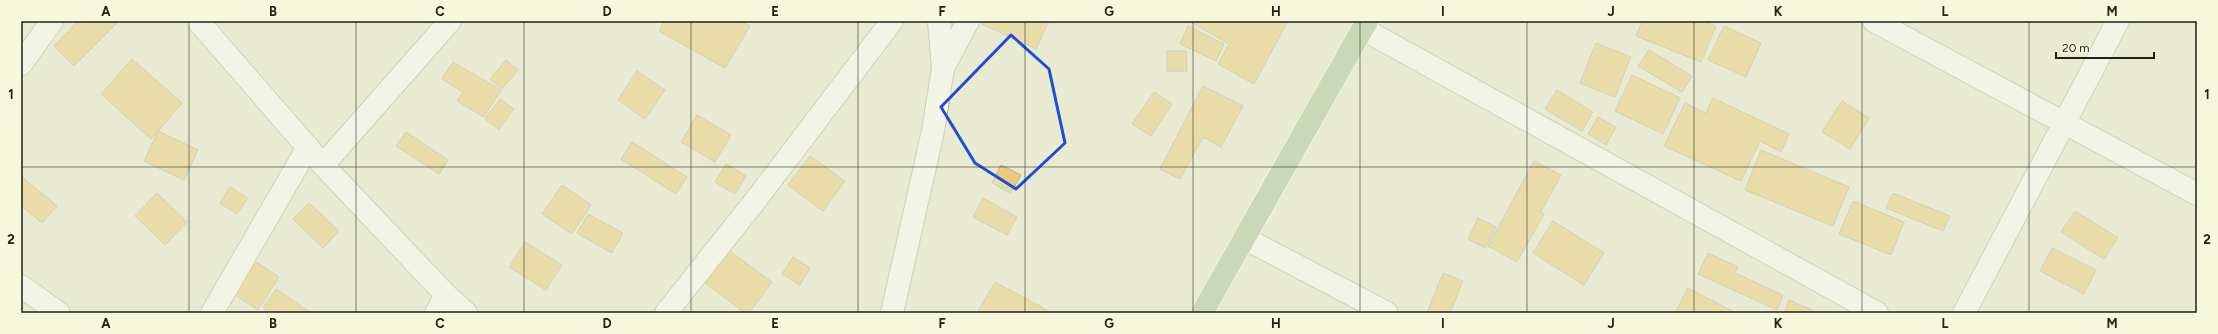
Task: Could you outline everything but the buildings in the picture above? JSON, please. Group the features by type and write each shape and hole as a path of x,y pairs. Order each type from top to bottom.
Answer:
{"main road":[{"path":"1202,313 1365,25"}],"street":[{"path":"21,64 52,21"},
{"path":"198,21 323,164 441,304 466,313"},
{"path":"323,164 450,21"},
{"path":"666,313 755,201 892,21"},
{"path":"892,313 933,131 943,68 939,21"},
{"path":"943,68 968,21"},
{"path":"1874,21 2197,194"},
{"path":"1964,313 2118,21"},
{"path":"1365,25 1877,313"},
{"path":"212,313 308,148"},
{"path":"1244,238 1387,313"},
{"path":"21,286 60,313"}],"highlighted area":[{"path":"1011,35 1049,69 1065,143 1016,189 975,163 941,107"}]}
